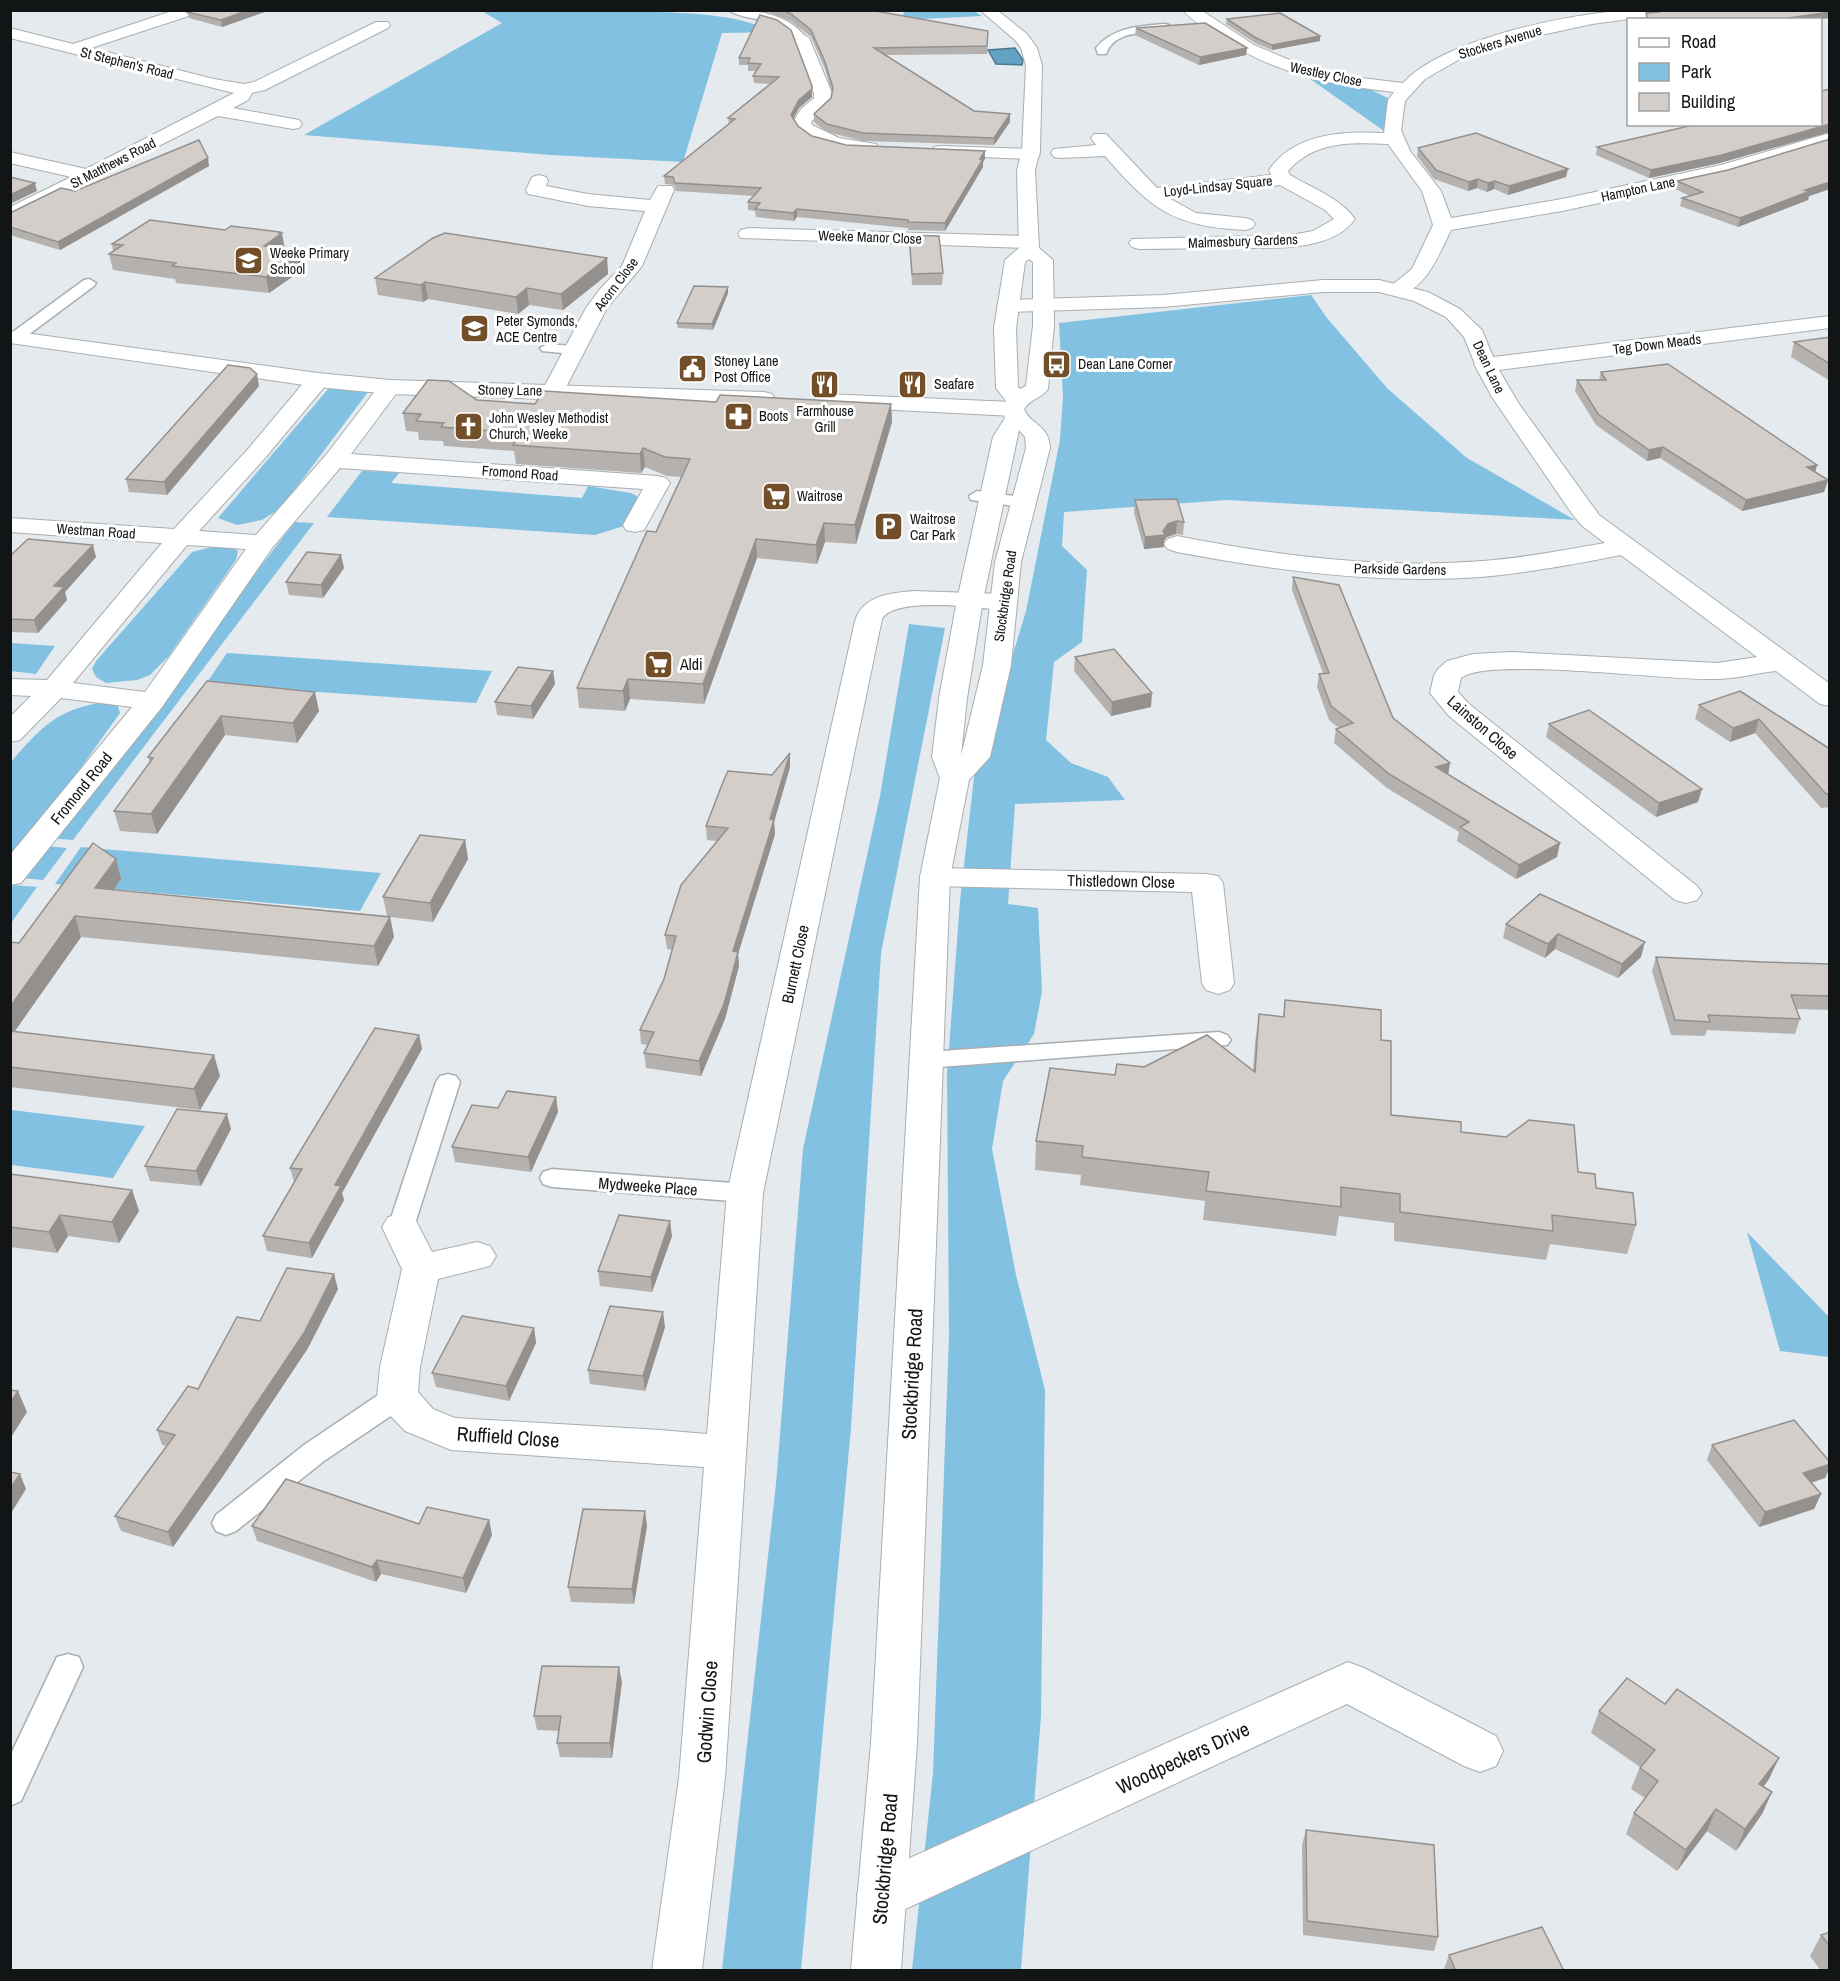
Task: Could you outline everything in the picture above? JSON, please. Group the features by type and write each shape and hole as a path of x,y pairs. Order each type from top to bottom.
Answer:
{"street":[{"path":"74,49 192,10"},
{"path":"987,10 1021,37 1029,48 1034,65 1035,90 1031,154 1026,170 1028,246"},
{"name":"Stockers Avenue","path":"1443,225 1430,187 1399,148 1396,139 1392,118 1399,97 1405,88 1421,75 1453,56 1525,32 1564,23 1659,10"},
{"name":"Westley Close","path":"1191,18 1211,25 1234,41 1288,67 1342,80 1405,88"},
{"name":"St Matthews Road","path":"10,215 242,96 244,89 259,86 382,25"},
{"name":"St Stephen's Road","path":"10,33 214,84 244,89"},
{"path":"801,38 824,93 824,100 807,113 802,122 805,128 816,136 836,143 885,149"},
{"path":"216,110 293,124"},
{"path":"1283,179 1278,170 1284,161 1298,151 1319,142 1347,137 1396,139"},
{"name":"Hampton Lane","path":"1443,225 1562,205 1725,170 1830,138"},
{"name":"Loyd-Lindsay Square","path":"1059,153 1105,144 1153,194 1182,216 1210,222 1245,224"},
{"path":"919,150 1031,154"},
{"path":"10,157 88,175"},
{"name":"Loyd-Lindsay Square","path":"1153,194 1283,179"},
{"name":"Malmesbury Gardens","path":"1139,243 1291,241 1316,237 1334,230 1345,219 1332,206 1283,179"},
{"name":"Acorn Close","path":"539,181 535,190 588,200 660,198 631,268 604,297 573,350 553,391"},
{"path":"1397,289 1420,272 1443,225"},
{"name":"Weeke Manor Close","path":"747,234 1028,246"},
{"name":"Stockbridge Road","path":"876,1971 894,1743 935,877 955,778 976,757 997,665 1008,562 1038,448 1038,438 1016,409 1007,388 1005,328 1007,306 1015,260 1028,246 1043,260 1046,305 1044,343 1036,389 1016,409 985,497 953,698 946,757 955,778"},
{"name":"Dean Lane","path":"1007,306 1163,301 1323,286 1358,285 1397,289 1431,300 1453,313 1474,335 1497,391 1540,448 1572,499 1590,520 1830,698"},
{"name":"Teg Down Meads","path":"1485,364 1830,322"},
{"name":"Stoney Lane","path":"13,337 318,380 390,387 782,400"},
{"path":"10,734 54,689 181,536 257,453 318,380"},
{"name":"Fromond Road","path":"10,876 152,701 263,543 334,460 390,387"},
{"path":"806,401 1016,409"},
{"name":"Fromond Road","path":"334,460 658,483 635,525"},
{"name":"Westman Road","path":"10,525 181,536"},
{"path":"181,536 263,543"},
{"name":"Parkside Gardens","path":"1177,544 1315,566 1396,570 1461,570 1530,564 1624,547"},
{"name":"Burnett Close","path":"726,1453 745,1193 872,611 880,605 896,600 923,598 1002,602"},
{"name":"Lainston Close","path":"1686,893 1459,710 1444,693 1448,675 1457,667 1473,662 1512,660 1717,671 1779,662"},
{"path":"10,687 54,689 152,701"},
{"name":"Thistledown Close","path":"935,877 1207,883 1218,983"},
{"path":"397,1397 400,1366 421,1269 401,1227"},
{"path":"421,1269 477,1256"},
{"name":"Ruffield Close","path":"397,1397 419,1420 451,1434 660,1446 726,1453"},
{"name":"Godwin Close","path":"678,1971 702,1779 726,1453"},
{"name":"Woodpeckers Drive","path":"882,1895 1348,1682 1480,1751"}],"lane":[{"path":"733,10 787,25 796,30 801,38"},
{"path":"1102,52 1106,42 1130,31 1174,27"},
{"path":"13,337 88,283"},
{"path":"547,348 573,350"},
{"path":"985,497 1022,502"},
{"path":"927,1060 1219,1040"},
{"path":"401,1227 448,1082"},
{"name":"Mydweeke Place","path":"552,1178 745,1193"},
{"path":"226,1524 314,1453 397,1397"},
{"path":"10,1791 68,1667"}],"green space":[{"path":"622,10 719,16 775,32 722,33 683,162 551,155 304,135 502,23 482,11"},
{"path":"905,10 974,11 982,16 901,20"},
{"path":"1306,76 1369,89 1392,100 1384,131"},
{"path":"1311,295 1327,318 1387,388 1467,458 1575,520 1227,500 1064,512 1062,546 1087,570 1082,642 1054,662 1046,740 1071,763 1108,777 1125,800 1015,804 1008,904 1038,908 1042,991 1034,1034 1003,1081 992,1149 1016,1275 1045,1390 1041,1716 1021,1970 912,1970 933,1773 949,1336 947,1075 960,901 974,777 1026,611 1060,440 1063,397 1059,323"},
{"path":"329,388 368,392 284,504 262,520 237,525 218,518"},
{"path":"362,471 400,472 391,483 582,498 588,486 631,493 637,496 638,501 624,526 595,535 327,517"},
{"path":"295,522 314,523 73,840 49,838"},
{"path":"220,545 231,546 238,551 236,560 168,657 150,675 137,680 106,683 96,677 92,669 96,661 192,552"},
{"path":"909,624 945,628 881,953 851,1428 801,1970 722,1970 776,1484 803,1149 880,796"},
{"path":"11,643 55,646 36,674 11,671"},
{"path":"227,653 492,671 476,703 206,684"},
{"path":"107,702 118,706 120,713 72,780 11,855 11,762 42,729 63,714"},
{"path":"45,846 67,848 43,880 22,878"},
{"path":"81,847 381,873 360,911 55,884"},
{"path":"13,885 37,887 11,923 11,889"},
{"path":"11,1110 145,1126 113,1178 11,1165"},
{"path":"1747,1232 1829,1317 1829,1357 1780,1351"}],"shaded area":[{"path":"1015,48 1023,60 1022,65 996,64 988,50"}],"building":[{"path":"191,10 249,10 221,20 187,12"},
{"path":"783,10 870,10 988,31 987,46 874,48 974,111 1010,114 994,138 863,133 827,124 814,114 831,98 833,88 825,62 811,30"},
{"path":"1662,10 1830,10 1830,12 1788,18 1647,18 1646,13"},
{"path":"1280,13 1320,36 1272,45 1256,38 1227,19"},
{"path":"760,15 777,20 791,30 812,89 799,100 791,115 798,126 812,136 846,145 985,151 980,159 983,159 945,223 908,222 908,220 797,209 793,213 755,209 760,203 748,202 761,188 675,183 673,177 664,176 735,119 728,118 779,77 753,76 761,64 748,63 750,58 739,58"},
{"path":"1205,23 1247,48 1200,57 1136,28"},
{"path":"1830,89 1830,124 1722,155 1651,170 1597,147 1689,126 1822,126 1822,91"},
{"path":"1476,133 1568,169 1509,186 1478,179 1469,182 1436,170 1418,148"},
{"path":"1830,139 1830,182 1805,190 1810,191 1740,218 1682,198 1703,192 1677,181 1728,170"},
{"path":"199,140 208,158 58,242 10,227 10,213 61,188 75,191"},
{"path":"10,177 35,183 10,195"},
{"path":"150,220 225,230 231,226 280,232 282,233 264,246 302,251 266,277 172,266 176,263 109,254 123,245 112,244"},
{"path":"445,233 607,258 561,294 527,288 516,297 425,282 421,285 375,278 433,238"},
{"path":"909,235 939,236 943,273 912,274"},
{"path":"694,286 728,287 712,324 677,323"},
{"path":"1830,337 1830,364 1794,342"},
{"path":"1668,364 1817,465 1807,467 1828,480 1746,500 1663,447 1649,450 1598,414 1577,380 1606,380 1601,372"},
{"path":"228,365 250,368 257,374 164,482 126,479"},
{"path":"428,380 449,381 477,400 535,404 544,391 716,402 720,395 891,404 855,525 824,523 816,545 756,539 703,684 628,679 623,691 577,688 647,531 656,532 690,459 665,457 643,448 640,454 513,445 521,433 441,427 444,423 416,421 421,414 403,413"},
{"path":"1177,499 1184,522 1177,521 1168,524 1163,531 1165,535 1145,537 1135,500"},
{"path":"28,539 93,545 54,586 64,587 34,620 10,619 10,556"},
{"path":"307,552 341,555 321,585 286,582"},
{"path":"1293,577 1339,585 1393,718 1450,763 1436,767 1560,843 1519,865 1460,827 1469,822 1389,774 1336,729 1353,723 1331,706 1319,674 1329,673"},
{"path":"1114,649 1152,693 1112,702 1075,657"},
{"path":"518,667 553,671 531,706 495,702"},
{"path":"207,681 315,692 293,723 221,716 151,814 114,811 153,758 148,757"},
{"path":"1740,691 1830,749 1830,793 1826,794 1759,719 1733,728 1699,705"},
{"path":"1589,710 1702,789 1659,803 1549,724"},
{"path":"790,753 770,819 774,820 733,951 738,952 724,1004 699,1061 644,1053 654,1032 640,1030 664,979 676,936 665,935 681,885 728,828 706,826 728,771 772,775"},
{"path":"420,835 465,840 430,903 383,897"},
{"path":"93,843 116,859 95,888 390,917 374,946 75,916 10,1007 10,942 19,943"},
{"path":"1540,894 1645,942 1622,964 1558,934 1548,944 1506,924"},
{"path":"1656,957 1830,964 1830,996 1791,995 1800,1019 1708,1015 1710,1022 1675,1020"},
{"path":"1285,1000 1381,1010 1381,1040 1391,1041 1391,1115 1461,1122 1461,1132 1506,1137 1529,1120 1574,1125 1578,1172 1595,1174 1596,1188 1633,1193 1636,1225 1552,1215 1553,1231 1400,1212 1400,1194 1341,1187 1341,1207 1206,1191 1209,1172 1082,1157 1083,1146 1036,1141 1050,1068 1115,1075 1117,1064 1144,1067 1207,1035 1255,1072 1259,1014 1284,1017"},
{"path":"375,1028 419,1035 335,1185 341,1186 309,1243 263,1236 302,1169 290,1168"},
{"path":"10,1031 214,1055 194,1089 10,1067"},
{"path":"507,1091 556,1097 528,1157 452,1147 472,1105 498,1108"},
{"path":"177,1109 227,1114 196,1171 145,1166"},
{"path":"10,1174 132,1190 112,1222 60,1215 49,1232 10,1227"},
{"path":"619,1215 670,1221 651,1277 598,1271"},
{"path":"287,1268 334,1274 304,1333 218,1461 168,1532 115,1516 175,1435 157,1430 188,1386 198,1389 237,1317 260,1321"},
{"path":"610,1306 663,1312 643,1376 588,1370"},
{"path":"462,1316 534,1328 506,1386 432,1373"},
{"path":"10,1390 18,1391 10,1403"},
{"path":"1794,1420 1830,1462 1830,1464 1803,1473 1821,1494 1765,1512 1712,1445"},
{"path":"10,1472 20,1474 10,1489"},
{"path":"286,1479 419,1524 427,1507 489,1520 463,1578 377,1560 372,1567 252,1526"},
{"path":"583,1509 645,1511 632,1589 568,1587"},
{"path":"542,1666 619,1667 610,1743 557,1743 561,1716 534,1716"},
{"path":"1627,1678 1665,1704 1677,1689 1779,1758 1759,1784 1772,1792 1745,1829 1716,1809 1686,1850 1634,1813 1658,1781 1640,1768 1655,1750 1599,1711"},
{"path":"1306,1830 1434,1845 1438,1937 1307,1921"},
{"path":"1542,1927 1564,1971 1456,1971 1449,1955"},
{"path":"1830,1932 1830,1946 1821,1935"}],"place":[{"name":"Weeke Primary School","path":"249,261"},
{"name":"Peter Symonds, ACE Centre","path":"475,329"},
{"name":"Dean Lane Corner","path":"1057,364"},
{"name":"Stoney Lane Post Office","path":"693,369"},
{"name":"Farmhouse Grill","path":"825,384"},
{"name":"Seafare","path":"913,384"},
{"name":"Boots","path":"738,416"},
{"name":"John Wesley Methodist Church, Weeke","path":"468,426"},
{"name":"Waitrose","path":"776,496"},
{"name":"Waitrose Car Park","path":"889,527"},
{"name":"Aldi","path":"659,664"}]}
